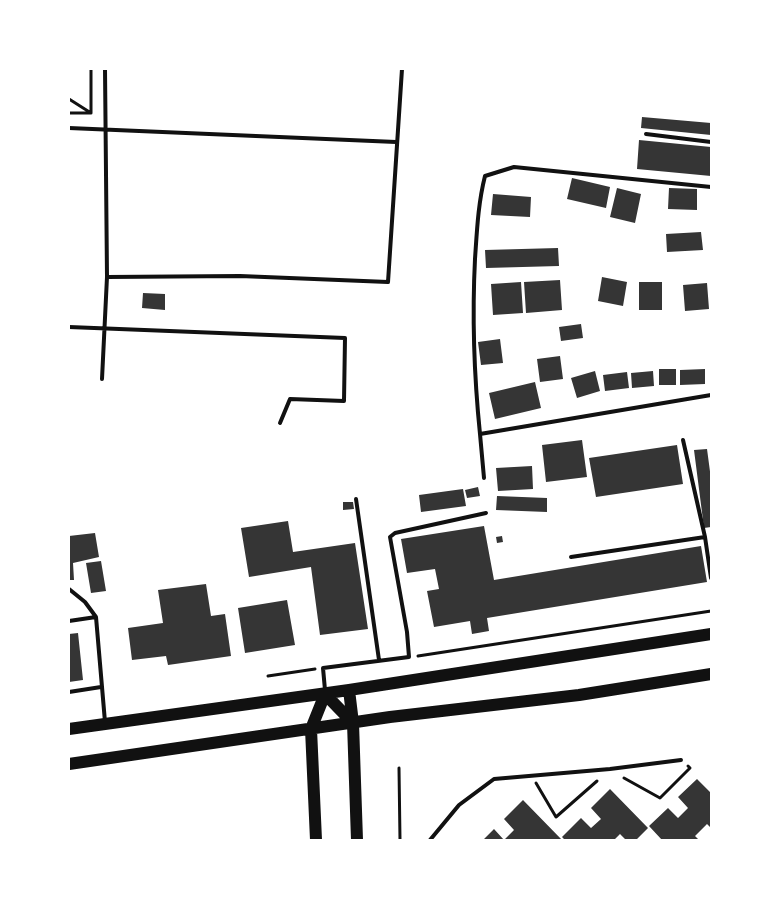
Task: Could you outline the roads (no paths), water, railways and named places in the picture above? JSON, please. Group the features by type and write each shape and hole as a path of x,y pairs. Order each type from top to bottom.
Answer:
{"main road":[{"path":"69,729 325,694 711,634"},
{"path":"69,764 353,723 579,695 711,674"},
{"path":"349,690 353,723 357,840"},
{"path":"325,694 353,723"},
{"path":"316,840 311,729 325,694"}],"lane":[{"path":"102,379 108,277 106,69"},
{"path":"108,277 240,276 388,282 402,69"},
{"path":"69,128 396,142"},
{"path":"646,134 711,142"},
{"path":"484,478 473,367 472,304 478,202 485,176 514,167 711,187"},
{"path":"69,327 345,338 344,400 290,399 280,423"},
{"path":"480,434 711,395"},
{"path":"683,440 705,537 711,578"},
{"path":"356,499 379,660"},
{"path":"325,694 323,668 409,657 407,632 390,537 395,533 486,513"},
{"path":"571,557 705,537"},
{"path":"69,589 85,602 96,617 105,724"},
{"path":"69,621 96,617"},
{"path":"69,692 101,687"},
{"path":"430,840 459,805 494,779 530,774 610,769 681,760"}]}
